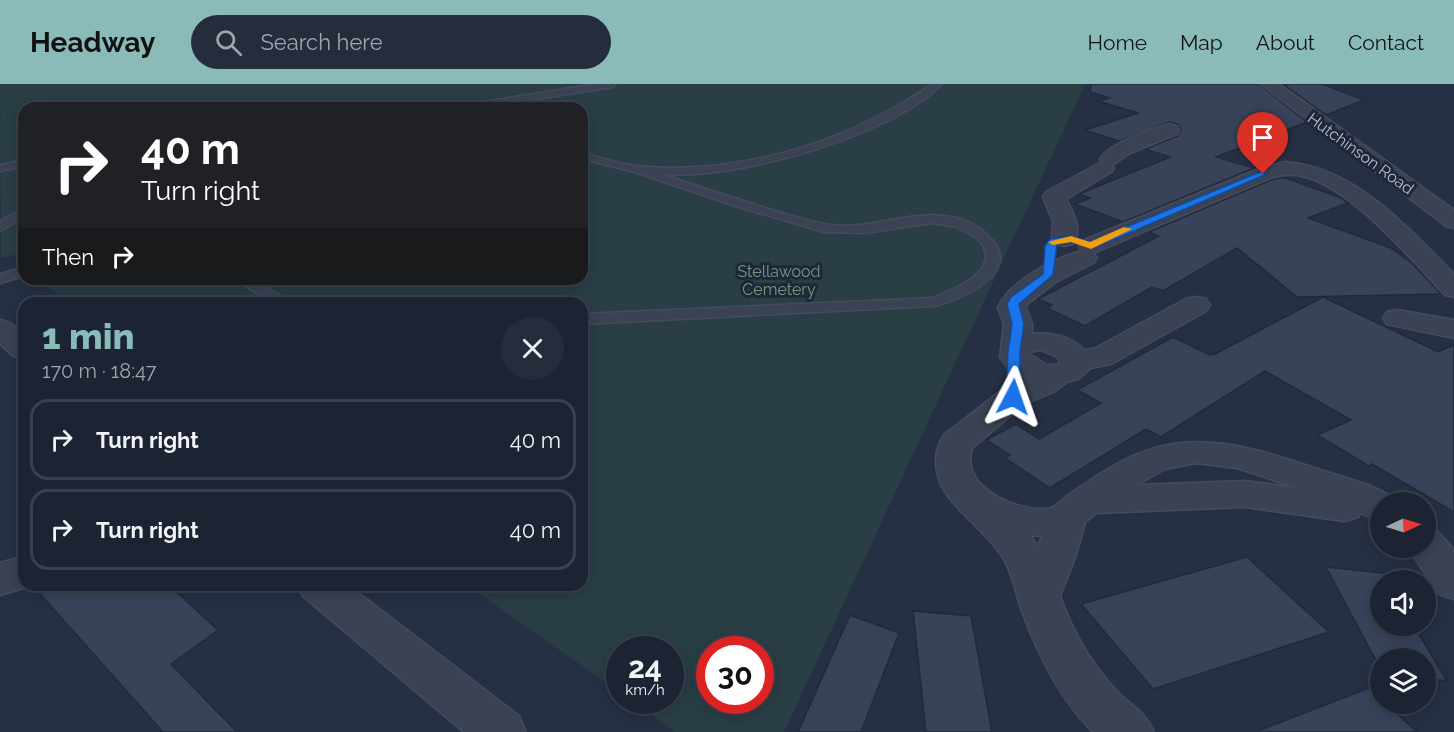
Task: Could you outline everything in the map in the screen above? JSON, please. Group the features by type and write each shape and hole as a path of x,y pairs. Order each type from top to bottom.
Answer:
{"street":[{"name":"Hutchinson Road","path":"1269,84 1454,221"},
{"path":"1073,242 1054,197 1118,164 1123,149 1170,130"},
{"path":"1013,397 1016,343 1012,308 1015,300 1048,275 1073,242 1263,174 1287,168 1330,178 1365,202 1454,289"},
{"path":"1048,275 1073,242"},
{"path":"1016,343 1031,370 1067,367 1100,358 1196,305"},
{"path":"1397,318 1454,329"},
{"path":"0,329 18,345"},
{"path":"1016,343 1019,345 1033,341 1050,343 1065,349 1067,367"},
{"path":"1067,367 1044,384 1013,397 956,443 952,456 959,483 1020,551 1033,577 1038,596 1059,648 1075,678 1112,720 1129,732"},
{"path":"978,506 1032,522 1054,523 1122,476 1150,461 1169,455 1207,451 1240,456 1370,502"},
{"path":"1078,508 1245,494 1335,506 1370,515"},
{"path":"1038,596 1056,555 1058,541 1078,508"},
{"path":"1436,557 1454,583"},
{"path":"0,579 18,574"},
{"path":"325,591 501,732"}],"lane":[{"path":"501,102 612,84"},
{"path":"636,170 713,168 751,163 799,152 883,119 938,84"},
{"path":"588,158 636,170 751,208 818,227 861,230 927,218 952,220 972,229 994,250 994,257 985,274 970,287 951,297 934,302 588,318"},
{"path":"0,168 18,164"},
{"path":"0,228 18,216"},
{"path":"0,279 18,273"},
{"path":"252,285 273,297"}],"green space":[{"name":"Stellawood Cemetery","path":"0,84 1085,84 784,732 675,732 649,714 684,714 684,636 606,636 606,683 476,591 588,591 588,297 58,297 48,285 588,285 588,102 18,102 18,254 1,258"}],"building":[{"path":"1091,84 1259,84 1307,122 1216,157 1254,168 1123,222 1075,204 1090,198 1079,194 1170,157 1145,149 1178,136 1181,129 1178,124 1169,122 1119,141 1085,130 1138,113 1098,101 1110,98 1090,92"},
{"path":"1283,84 1322,84 1364,100 1326,115"},
{"path":"1283,177 1341,198 1348,203 1308,218 1391,248 1413,264 1441,294 1297,297 1237,248 1163,291 1152,287 1085,326 1047,308 1052,305 1038,299 1159,236 1149,232"},
{"path":"1323,297 1438,352 1454,345 1454,512 1436,501 1436,492 1420,492 1372,464 1369,466 1317,435 1351,420 1265,371 1161,437 1146,429 1050,488 1005,458 1010,455 986,440 1016,424 1039,439 1101,403 1077,390 1173,337 1210,355"},
{"path":"1247,557 1329,632 1153,689 1081,604"},
{"path":"1326,567 1370,572 1370,636 1420,636 1427,648 1370,649"},
{"path":"38,591 176,591 218,630 171,664 237,732 163,732"},
{"path":"913,611 971,616 992,732 926,732"},
{"path":"850,615 899,633 861,732 798,732"},
{"path":"1436,663 1447,681 1436,680"},
{"path":"1369,688 1370,714 1397,714 1417,732 1261,732 1260,730"}],"slow traffic":[{"path":"1053,242 1071,239 1091,246 1128,229"}],"route":[{"path":"1013,397 1014,352 1018,324 1012,308 1013,304 1015,300 1048,275 1050,246 1053,241 1071,239 1091,246 1263,174"}]}
